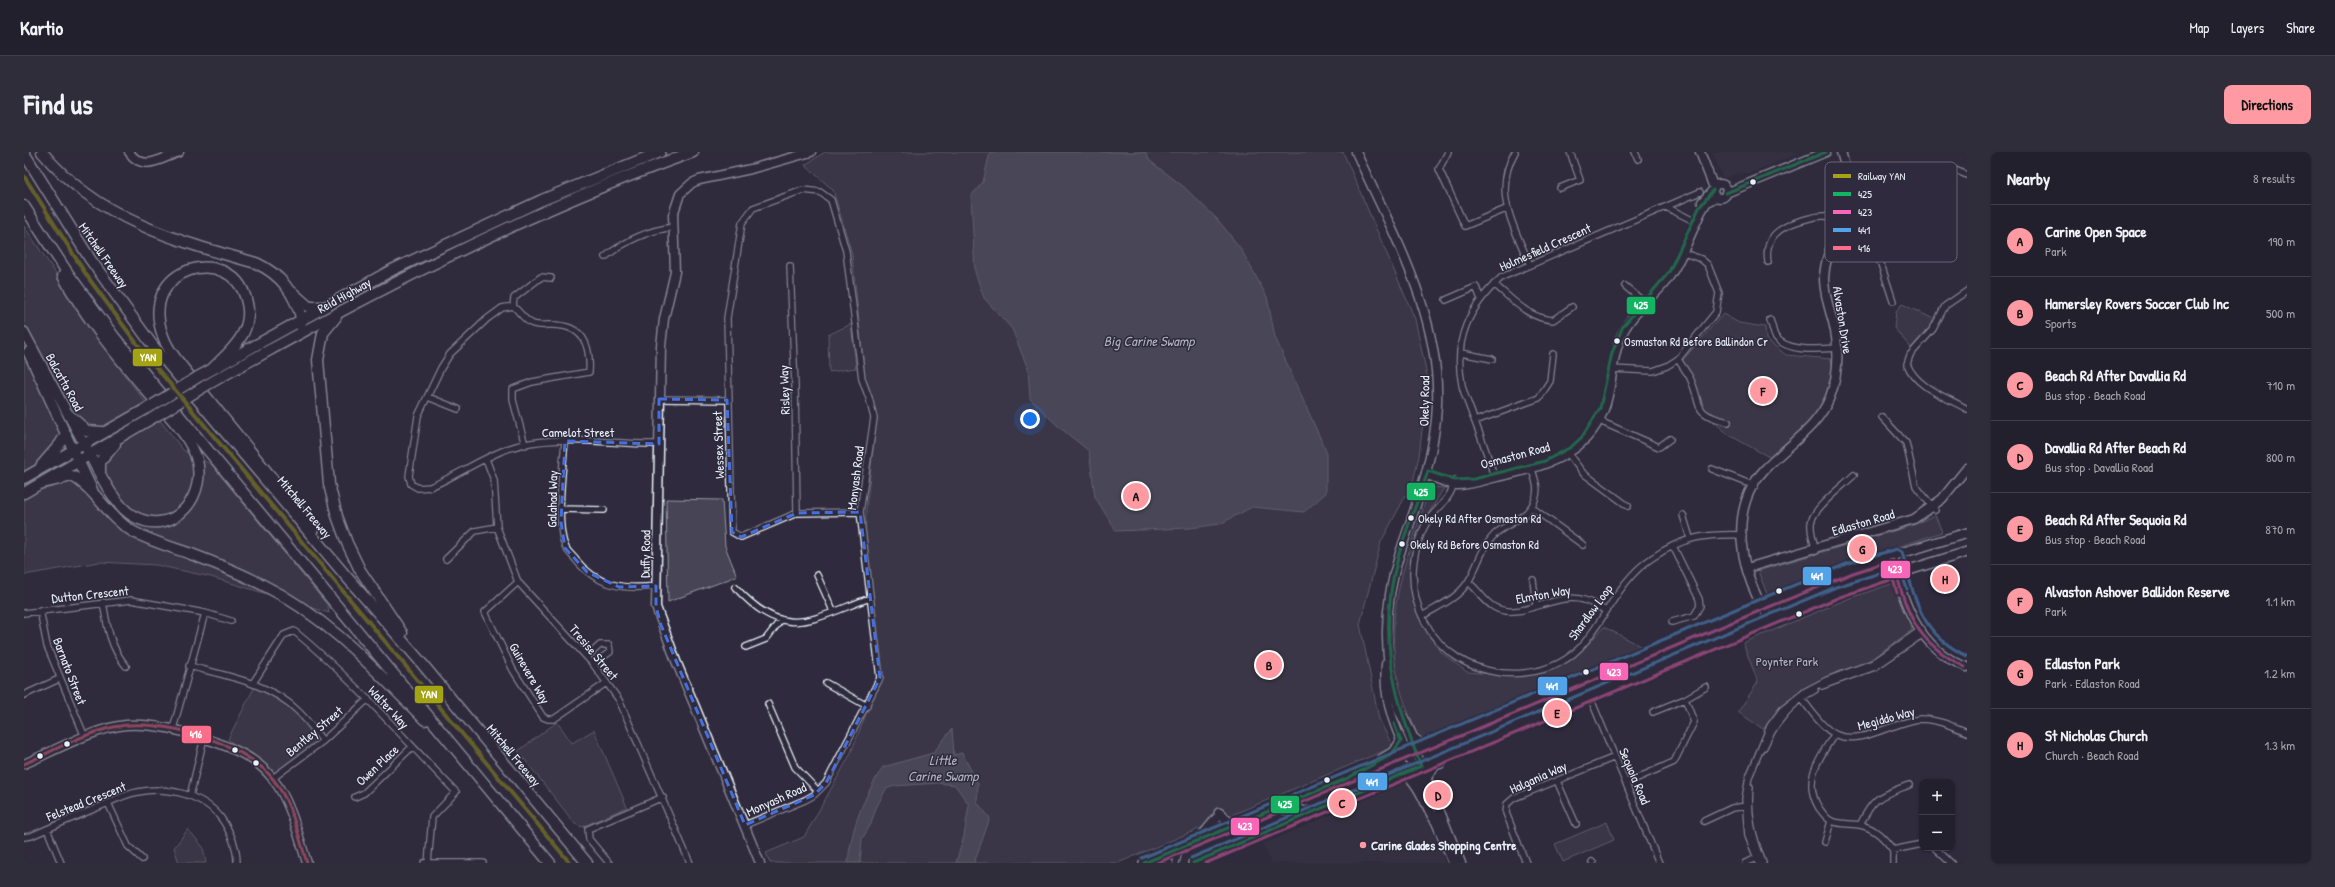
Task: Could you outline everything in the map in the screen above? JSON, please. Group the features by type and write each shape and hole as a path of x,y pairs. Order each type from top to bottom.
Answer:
{"highway":[{"path":"42,152 61,173 96,202 127,219 160,233 256,263 277,275 292,292 309,307 326,307"},
{"path":"623,166 650,152"},
{"name":"Reid Highway","path":"24,478 212,369 326,307 355,289 542,200 660,152"},
{"path":"667,162 677,152"},
{"name":"Reid Highway","path":"24,493 122,437 205,386 390,284 481,241 602,188 693,152"},
{"name":"Mitchell Freeway","path":"24,153 70,229 132,318 195,397 345,575 419,660 587,863"},
{"path":"24,206 40,232 74,295 104,338 189,442 199,468 197,489 189,506 170,520 141,520 127,511 116,499 84,444"},
{"path":"40,232 115,338 550,863"},
{"path":"212,369 241,337 248,316 247,304 242,290 230,276 217,270 198,268 180,274 166,286 159,305 158,319 163,337 170,351 184,369 305,516 345,575"},
{"path":"290,339 302,320 292,292"},
{"path":"340,312 323,333 318,360 329,484 337,516 360,570 419,660"},
{"path":"69,415 87,431 97,433 105,432"},
{"path":"35,472 60,444 66,434"},
{"path":"100,473 100,462 122,437"},
{"path":"74,450 95,497"},
{"path":"43,483 72,476 80,481 106,510 131,530 262,584 306,610 354,648 463,758"}],"main road":[{"name":"Balcatta Road","path":"24,332 84,444"},
{"name":"Balcatta Road","path":"24,339 29,357 74,450"},
{"path":"1147,862 1234,827 1278,807 1762,604 1852,568 1967,533"},
{"path":"1193,863 1404,773 1590,697 1838,592 1967,552"},
{"path":"1398,708 1413,738 1424,746"},
{"path":"1346,779 1391,755 1398,748 1401,740"},
{"path":"1426,778 1435,765 1454,757 1465,749"},
{"path":"1404,773 1417,786 1426,806 1435,820"},
{"path":"1300,798 1296,805 1299,810 1304,812 1319,810"},
{"path":"1278,807 1288,810 1296,819"},
{"path":"1198,841 1212,827 1218,816 1234,827"}],"street":[{"path":"132,155 140,163 147,163 179,152"},
{"name":"Duffy Road","path":"760,863 659,619 656,607 659,399 662,335 675,272 673,215 680,194 692,184 811,152"},
{"name":"Okely Road","path":"1356,152 1411,275 1427,319 1434,347 1438,404 1427,473 1400,554 1391,590 1387,624 1388,660 1398,708 1411,752"},
{"path":"1448,152 1439,169 1465,226 1506,209"},
{"path":"1515,152 1506,177 1504,190 1506,209 1530,265"},
{"path":"1560,188 1580,180 1570,152"},
{"path":"1635,152 1638,160"},
{"path":"1700,152 1719,190"},
{"path":"1705,152 1719,190"},
{"path":"1719,190 1746,182 1816,152"},
{"name":"Osmaston Road","path":"1427,473 1454,482 1494,476 1531,467 1568,453 1597,420 1606,394 1618,333 1630,314 1644,302 1665,276 1681,252 1703,201 1719,190 1826,152"},
{"name":"Alvaston Drive","path":"1841,152 1844,162"},
{"name":"Alvaston Drive","path":"1846,152 1848,162"},
{"path":"1957,171 1967,175"},
{"name":"Monyash Road","path":"742,223 753,208 803,190 820,192 831,200 846,251 862,379 874,418 860,512 880,678 838,763 826,783 805,800 745,825"},
{"name":"Holmesfield Crescent","path":"1494,476 1462,386 1462,336 1470,313 1494,284 1502,277 1700,192"},
{"path":"1666,207 1694,221"},
{"path":"1768,262 1766,254 1769,241 1782,228 1816,216 1825,217"},
{"name":"Wessex Street","path":"742,223 726,318 727,400 732,532 741,537 797,513 860,512"},
{"path":"605,257 645,234 674,227"},
{"path":"1611,369 1653,371 1678,359 1716,312 1719,293 1708,265 1701,259 1681,252"},
{"name":"Alvaston Drive","path":"1769,620 1749,569 1743,535 1743,513 1755,485 1768,466 1810,428 1821,413 1833,386 1839,348 1824,279 1826,262"},
{"path":"1880,262 1893,301"},
{"name":"Risley Way","path":"790,266 795,386 797,513"},
{"path":"513,306 514,298 541,277 551,278"},
{"path":"1494,284 1529,313 1539,319 1553,320 1572,307"},
{"path":"1625,286 1644,302"},
{"path":"1446,300 1476,287 1481,299"},
{"path":"1967,291 1945,306 1933,329 1910,355 1907,364 1909,370 1922,383 1967,410"},
{"path":"513,306 534,325 564,325 576,329 587,347 590,360 589,372 532,382 513,388 513,400 524,445"},
{"path":"458,409 428,397 441,368 450,354 467,337 502,308 513,306"},
{"path":"1770,320 1775,335 1782,343 1792,348 1839,348"},
{"path":"1461,353 1492,360"},
{"path":"1475,421 1539,398 1550,381 1553,354"},
{"path":"1678,359 1690,378 1698,406 1715,419 1728,422"},
{"name":"Camelot Street","path":"428,397 418,416 409,476 411,484 418,488 430,486 449,479 486,458 524,445 565,441 659,444"},
{"path":"659,399 727,400"},
{"path":"1882,417 1906,443 1910,453 1916,486 1934,509"},
{"path":"1597,420 1659,447 1670,439"},
{"name":"Galahad Way","path":"565,441 561,522 566,548 587,572 603,582 619,587 656,586"},
{"path":"1568,453 1583,473 1628,506"},
{"name":"Tresise Street","path":"486,458 494,480 497,527 518,582 593,664 619,700 663,797 690,863"},
{"path":"1422,616 1454,598 1468,582 1488,542 1496,533 1516,521 1531,508 1538,492 1531,467"},
{"path":"1712,469 1755,485"},
{"name":"Edlaston Road","path":"1749,569 1905,522 1934,509 1967,470"},
{"path":"1816,550 1811,525 1812,520 1820,508 1854,475"},
{"name":"Shardlow Loop","path":"1454,482 1450,495 1427,523 1417,548 1413,575 1417,604 1422,616 1438,641 1451,654 1469,665 1485,671 1513,674 1544,669 1570,656 1584,643 1618,592 1637,569 1663,550 1690,538 1707,534 1743,535"},
{"path":"1531,508 1583,545"},
{"path":"562,509 604,510"},
{"path":"1683,515 1690,538"},
{"path":"446,559 475,531 497,527"},
{"path":"1672,622 1694,616 1700,606 1699,599 1673,546"},
{"path":"1895,554 1899,572 1911,606 1923,631 1943,654 1967,666"},
{"path":"817,575 833,612"},
{"path":"1533,580 1536,605"},
{"name":"Guinevere Way","path":"518,582 485,612 513,670 543,717 554,719 606,682"},
{"name":"Elmton Way","path":"1468,582 1481,597 1495,607 1506,611 1516,611 1536,605 1570,599 1584,599 1606,611"},
{"path":"735,587 752,605 780,621 796,623 833,612 870,598"},
{"name":"Dutton Crescent","path":"24,613 103,602 131,600 205,613 231,622"},
{"path":"103,602 108,632 117,656 126,666"},
{"name":"Barnato Street","path":"40,610 47,646 59,679 86,737"},
{"path":"173,729 189,666 205,613"},
{"path":"746,647 766,639 780,621"},
{"name":"Walter Way","path":"253,683 284,635 294,631 319,651 368,699 456,792 432,817 428,863"},
{"path":"1923,631 1944,649 1967,662"},
{"path":"1747,806 1750,783 1771,732 1782,717 1802,698 1823,686 1875,667 1923,631"},
{"path":"1763,863 1759,859 1751,830 1747,806 1746,786 1765,734 1782,710 1815,685 1873,663 1923,631"},
{"path":"587,657 600,645 609,645 610,652 593,664"},
{"name":"Okely Road","path":"1388,660 1385,664 1386,696 1401,740 1411,752"},
{"path":"189,666 253,683 284,700 299,712 323,741"},
{"path":"24,695 59,679"},
{"path":"826,683 866,706"},
{"path":"1653,712 1685,699 1706,687"},
{"name":"Sequoia Road","path":"1590,697 1659,863"},
{"path":"1802,698 1820,723 1834,735 1819,758 1812,778 1812,797 1823,814 1831,821 1860,825 1878,832 1894,850"},
{"name":"Bentley Street","path":"273,778 323,741 368,699"},
{"path":"1626,783 1674,762 1694,722 1685,699"},
{"path":"768,704 795,767 818,791"},
{"name":"Megiddo Way","path":"1834,735 1856,738 1919,719 1931,720 1967,732"},
{"path":"24,764 86,737 125,725 173,729 236,749 255,762 273,778 293,818 307,863"},
{"path":"190,796 204,738"},
{"name":"Owen Place","path":"355,797 364,793 412,747"},
{"path":"1411,752 1418,768 1435,820 1453,863"},
{"name":"Halgania Way","path":"1526,863 1506,813 1507,804 1514,798 1615,757"},
{"path":"1418,768 1426,778 1461,863"},
{"path":"1557,781 1576,824"},
{"path":"1860,825 1870,805 1884,795 1909,786"},
{"name":"Felstead Crescent","path":"24,837 138,792 170,791 190,796 206,803 216,812 227,826 233,840 236,863"},
{"path":"609,863 589,839 588,829 663,797"},
{"path":"108,803 128,846 142,859"},
{"path":"1704,821 1732,808 1747,806"},
{"path":"1825,842 1831,821"},
{"path":"47,829 61,863"},
{"path":"1894,850 1919,845"},
{"path":"1176,863 1178,855 1185,846"},
{"path":"1892,863 1894,850"},
{"path":"1938,851 1951,863"},
{"path":"1745,863 1759,859"},
{"path":"1147,862 1166,860 1170,863"},
{"path":"424,863 483,863"}],"highlighted area":[{"path":"659,399 727,400 732,532 741,537 797,513 860,512 880,678 842,756 826,783 814,795 745,825 661,625 656,607 656,586 619,587 587,572 565,548 561,522 565,441 659,444"}],"shaded area":[{"path":"1712,152 1802,152 1750,173 1740,173 1723,178"},
{"name":"Carine Glades Shopping Centre","path":"1412,780 1445,863 1271,863 1263,844"}],"green space":[{"path":"825,152 1343,152 1415,319 1428,380 1419,456 1413,482 1381,542 1360,624 1379,719 1393,747 1118,863 770,863 766,853 804,837 850,755 881,676 865,547 866,510 877,415 865,379 852,254 833,190 805,165"},
{"path":"24,226 125,376 184,451 211,464 328,606 329,613 211,577 156,565 99,562 24,575"},
{"path":"1902,304 1936,320 1911,348 1894,328 1896,311"},
{"path":"1723,314 1739,323 1765,327 1766,339 1786,355 1831,359 1833,374 1830,389 1824,402 1805,427 1769,457 1729,435 1705,414 1695,385 1682,361"},
{"path":"851,324 856,368 829,372 828,335"},
{"path":"1430,487 1444,488 1421,526 1413,549 1411,587 1425,628 1442,653 1467,672 1517,676 1544,672 1567,661 1589,643 1604,627 1643,647 1420,742 1400,688 1395,660 1394,634 1395,609 1400,585 1406,561"},
{"path":"666,499 722,500 725,546 737,576 668,602"},
{"path":"1935,515 1942,532 1844,565 1767,594 1758,571 1911,526"},
{"name":"Poynter Park","path":"1897,582 1912,630 1861,666 1813,685 1794,696 1763,729 1738,712 1758,682 1743,643 1850,598"},
{"path":"256,684 284,700 323,741 273,778 228,739"},
{"path":"557,722 572,743 594,730 627,807 582,827 575,824 518,751"},
{"path":"1607,822 1614,840 1563,862 1555,844"},
{"path":"188,829 203,847 206,863 179,863 174,848"}],"water":[{"name":"Big Carine Swamp","path":"990,152 1145,152 1150,161 1184,187 1218,220 1241,249 1267,297 1275,337 1326,451 1326,493 1304,512 1252,507 1220,524 1190,528 1116,531 1095,497 1089,451 1059,427 1030,399 1028,369 1012,329 984,298 975,272 971,196 983,182"},
{"name":"Little Carine Swamp","path":"952,729 954,755 962,753 978,783 977,802 990,818 974,863 956,863 964,836 969,805 955,785 938,783 895,786 886,789 876,808 871,824 862,839 860,863 848,863 855,825 864,801 883,767 933,753"}],"rail line":[{"name":"YAN","path":"24,176 87,276 140,348 570,863"}],"transit line":[{"name":"425","path":"1726,193 1826,152"},
{"name":"425","path":"1193,863 1421,766 1402,713 1395,687 1391,662 1389,609 1392,582 1399,554 1428,471 1455,480 1474,479 1545,461 1571,447 1582,437 1600,408 1612,353 1623,326 1669,272 1699,208 1713,190"},
{"name":"441","path":"1142,858 1760,599 1849,563 1896,549 1902,552 1911,585 1921,613 1929,626 1938,637 1951,647 1967,656"},
{"name":"423","path":"1157,863 1764,609 1853,573 1893,560 1908,610 1923,636 1934,647 1965,667"},
{"name":"441","path":"1191,858 1836,587 1896,568 1901,571 1907,589"},
{"name":"423","path":"1206,863 1840,597 1893,579 1897,593"},
{"name":"425","path":"1144,863 1346,779 1391,755 1401,741 1394,724"},
{"name":"416","path":"24,764 79,738 114,727 133,725 154,726 176,729 200,735 242,754 260,766 273,779 280,788 290,808 307,863"}],"place":[{"name":"Osmaston Rd Before Ballindon Cr","path":"1617,341"},
{"name":"Alvaston Ashover Ballidon Reserve","path":"1763,391"},
{"name":"Carine Open Space","path":"1136,496"},
{"name":"Okely Rd After Osmaston Rd","path":"1411,518"},
{"name":"Okely Rd Before Osmaston Rd","path":"1402,544"},
{"name":"Edlaston Park","path":"1862,549"},
{"name":"St Nicholas Church","path":"1945,579"},
{"name":"Hamersley Rovers Soccer Club Inc","path":"1269,665"},
{"name":"Beach Rd After Sequoia Rd","path":"1557,713"},
{"name":"Davallia Rd After Beach Rd","path":"1438,795"},
{"name":"Beach Rd After Davallia Rd","path":"1342,803"},
{"name":"Carine Glades Shopping Centre","path":"1363,845"}]}
